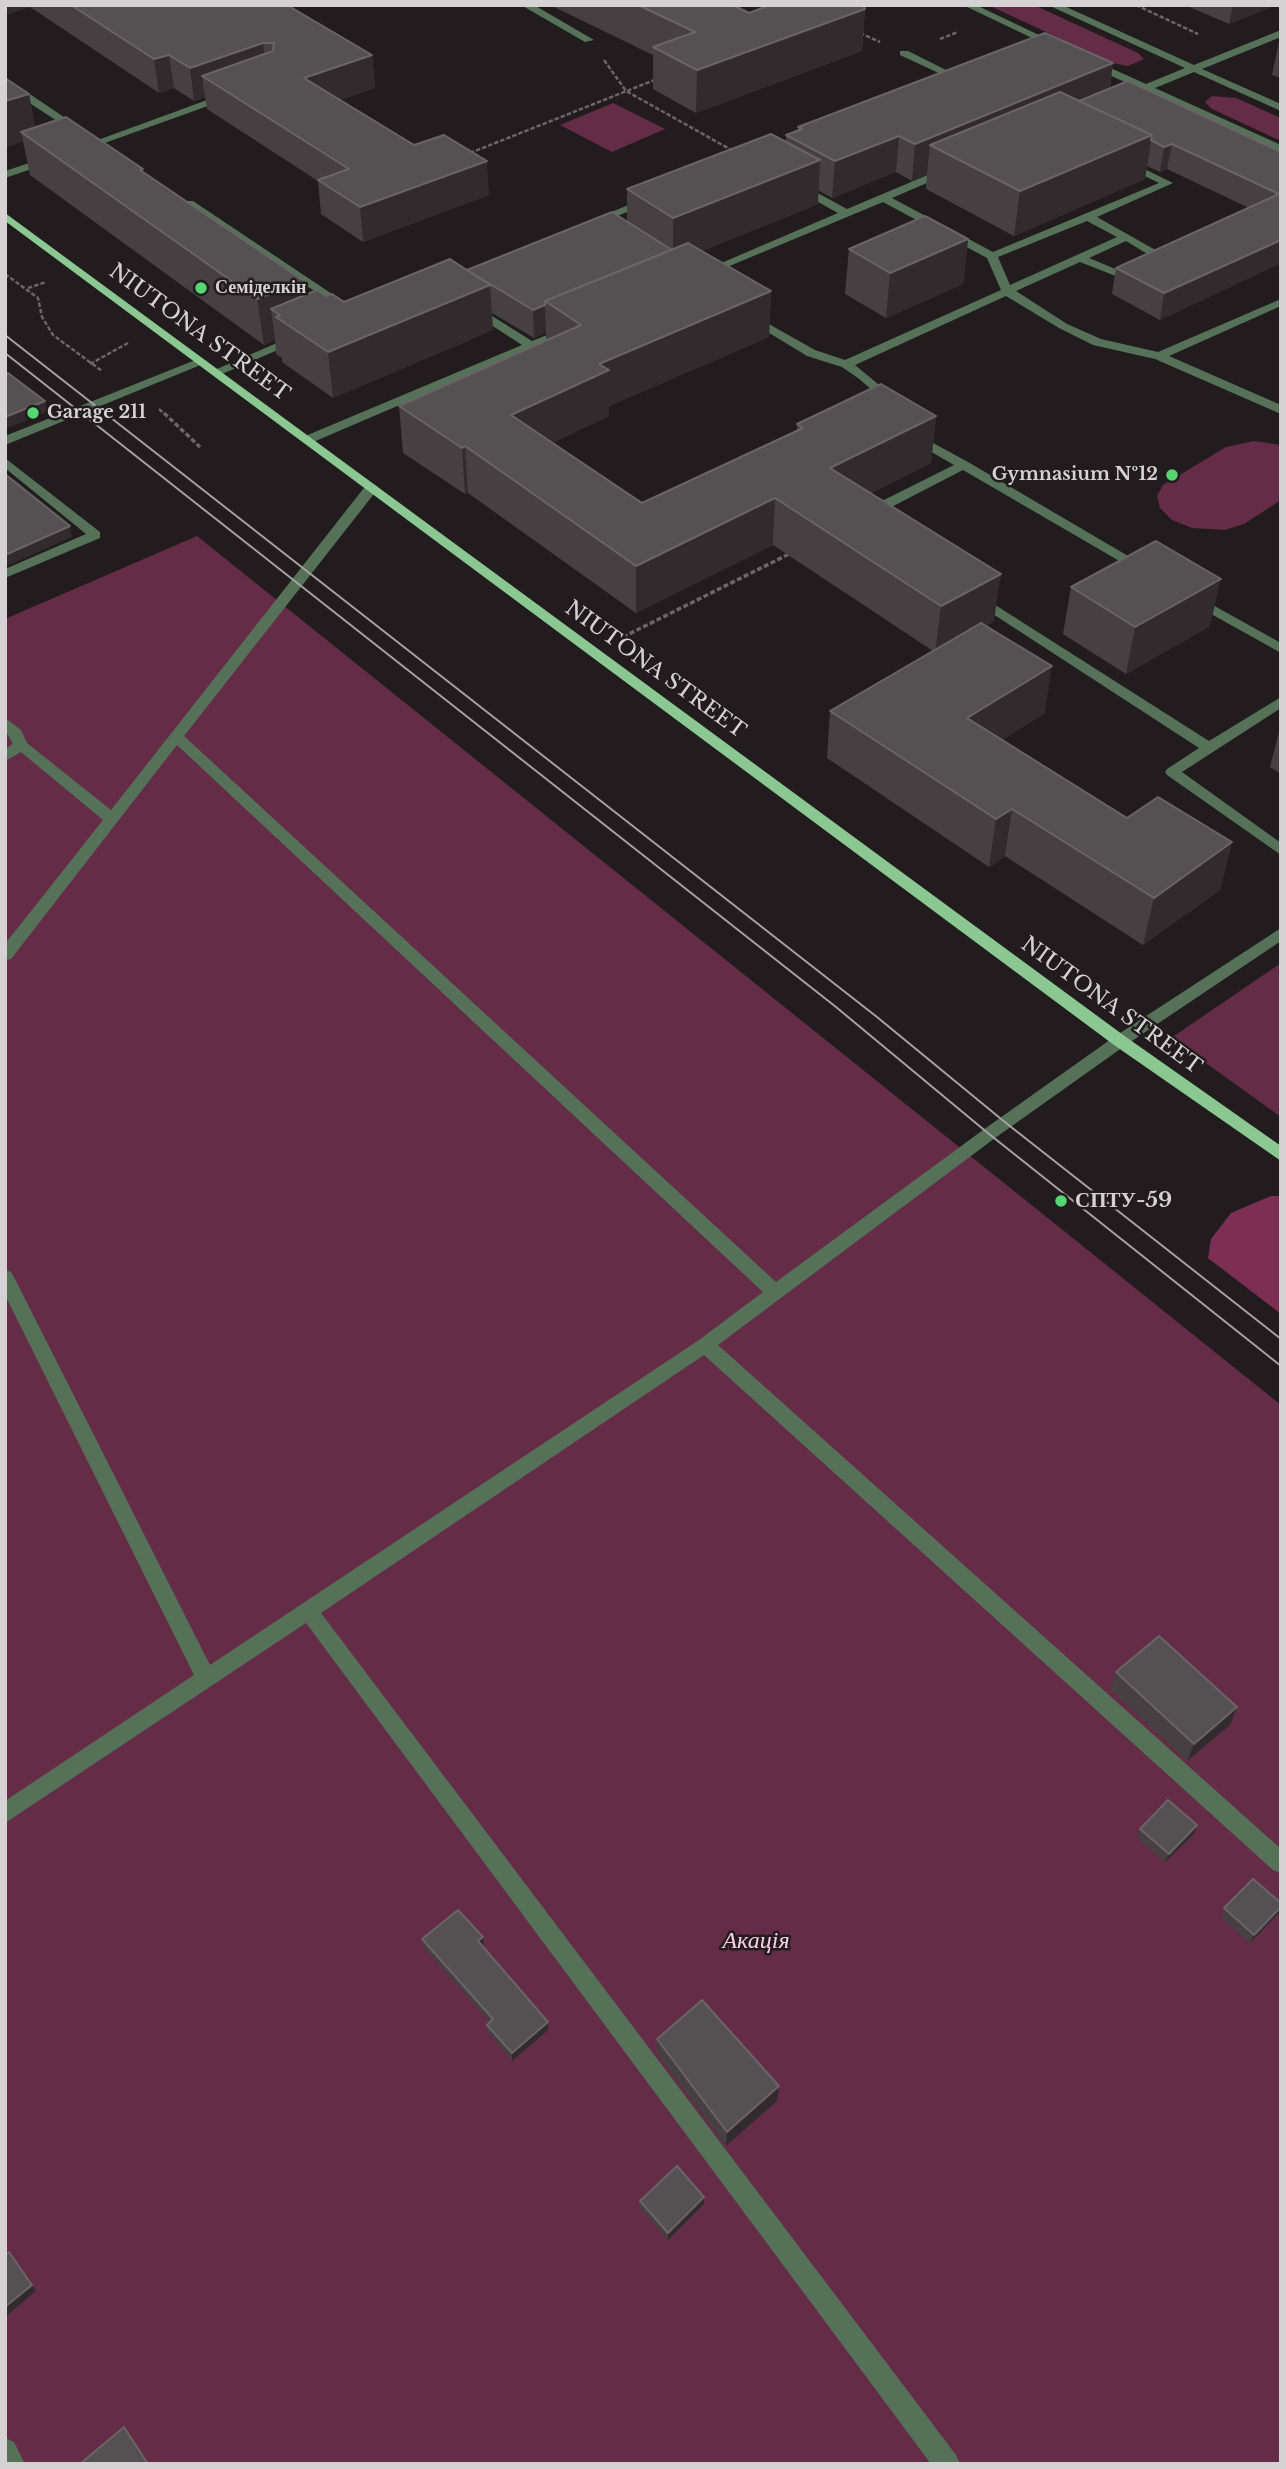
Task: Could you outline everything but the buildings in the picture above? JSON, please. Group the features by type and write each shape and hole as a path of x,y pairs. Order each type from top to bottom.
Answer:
{"main road":[{"name":"NIUTONA STREET","path":"5,216 1120,1041 1281,1155"}],"street":[{"path":"526,5 589,40"},
{"path":"968,5 1063,49"},
{"path":"1054,5 1281,108"},
{"path":"1116,100 1281,33"},
{"path":"904,53 951,75 926,86"},
{"path":"1075,55 1281,149"},
{"path":"5,82 108,150"},
{"path":"71,152 247,89"},
{"path":"992,256 1168,183 1110,155"},
{"path":"5,175 58,156"},
{"path":"748,159 848,213"},
{"path":"687,280 961,165"},
{"path":"176,195 357,314 344,320"},
{"path":"583,226 659,195"},
{"path":"884,198 992,256 1007,291 1063,326 1097,342 1159,356 1281,410"},
{"path":"1079,258 1126,277 1162,258 1087,217"},
{"path":"595,221 607,229"},
{"path":"846,365 1126,237"},
{"path":"460,301 531,346"},
{"path":"1159,356 1281,302"},
{"path":"732,307 811,353 846,365 878,389 881,407 876,415 1152,574"},
{"path":"307,440 579,326"},
{"path":"216,372 306,335"},
{"path":"5,441 202,362"},
{"path":"5,462 95,535 5,574"},
{"path":"870,527 858,519 964,465"},
{"path":"5,955 372,487"},
{"path":"963,588 1209,748"},
{"path":"1175,588 1281,649"},
{"path":"1281,701 1172,772 1281,850"},
{"path":"5,722 16,733 21,745 112,819"},
{"path":"177,737 775,1292"},
{"path":"5,756 21,745"},
{"path":"5,1813 705,1345 1120,1041 1281,933"},
{"path":"5,1278 206,1678"},
{"path":"705,1345 1281,1863"},
{"path":"309,1612 947,2464"},
{"path":"5,2451 12,2464"}],"path":[{"path":"856,31 904,53 964,29"},
{"path":"589,40 626,91 748,159"},
{"path":"461,156 665,76"},
{"path":"5,274 38,298 41,317 53,335 90,364 135,389 200,447"},
{"path":"90,364 156,328"},
{"path":"594,652 798,549"}],"green space":[{"path":"988,5 1034,5 1138,53 1144,59 1128,66 1113,63"},
{"path":"1212,96 1236,98 1281,118 1281,141 1212,109 1205,102"},
{"path":"613,103 665,129 612,152 560,125"},
{"path":"1254,441 1281,445 1281,500 1244,524 1225,530 1192,528 1172,520 1160,508 1157,496 1163,485 1226,447"},
{"name":"Акація","path":"197,536 1281,1405 1281,2464 5,2464 5,619"},
{"path":"1281,963 1281,1117 1171,1038"}],"shaded area":[{"path":"1271,1196 1281,1196 1281,1314 1208,1258 1211,1239 1231,1213"}],"tram line":[{"path":"5,335 877,1017 1006,1123 1281,1339"},
{"path":"5,353 836,1007 989,1134 1281,1366"}],"place":[{"name":"Семіделкін","path":"201,288"},
{"name":"Garage 211","path":"33,413"},
{"name":"Gymnasium №12","path":"1172,475"},
{"name":"СПТУ-59","path":"1061,1201"}]}
